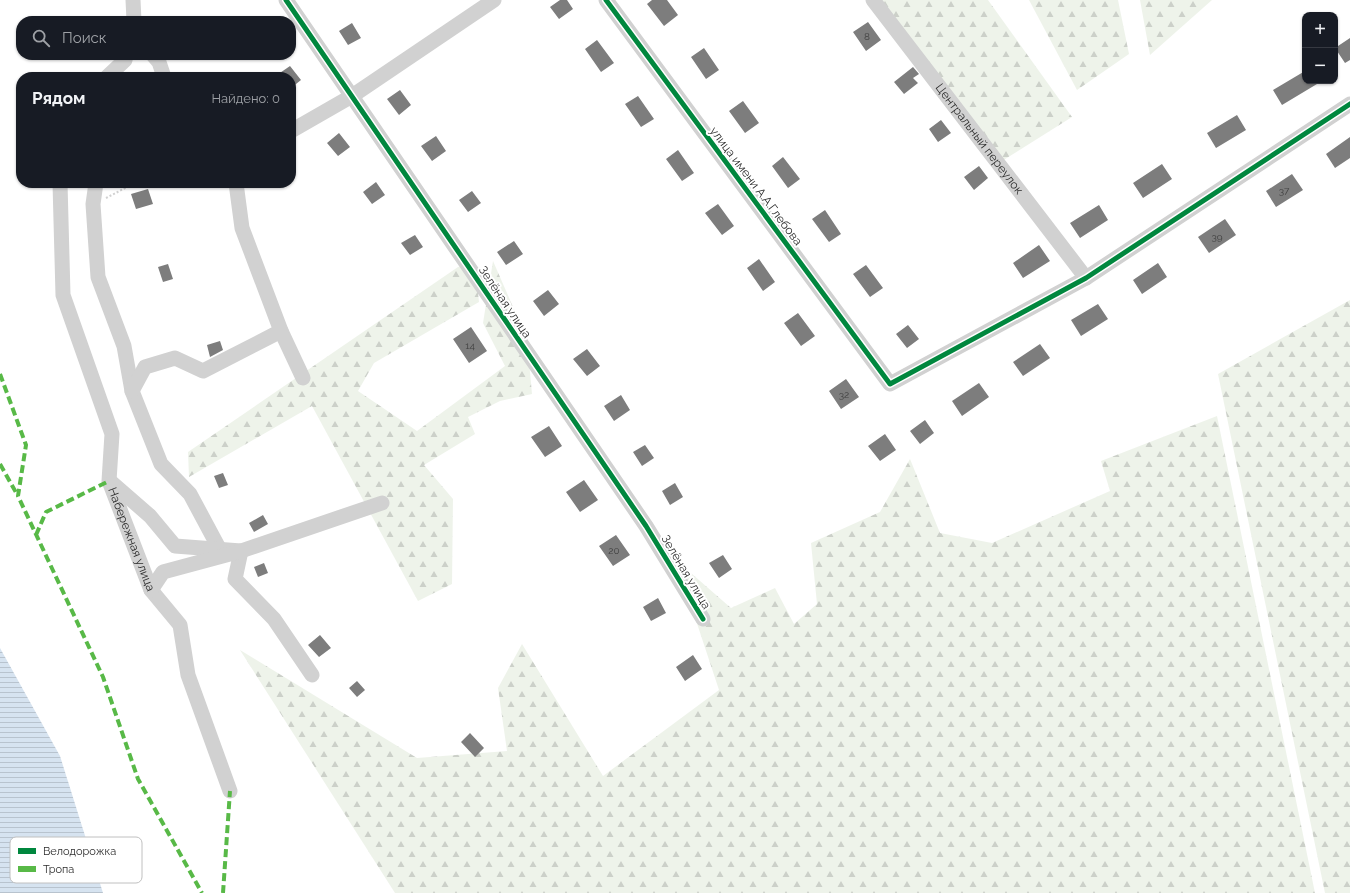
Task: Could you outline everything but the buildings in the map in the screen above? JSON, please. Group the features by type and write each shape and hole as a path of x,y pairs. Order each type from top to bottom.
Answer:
{"street":[{"path":"133,0 134,16"},
{"name":"Зелёная улица","path":"286,0 646,526 703,619"},
{"path":"296,128 352,96 494,0"},
{"name":"улица имени А.А.Глебова","path":"606,0 890,384 1086,278"},
{"name":"Центральный переулок","path":"873,0 1086,278"},
{"path":"112,72 124,60"},
{"path":"157,60 162,72"},
{"path":"1086,278 1350,104"},
{"name":"Набережная улица","path":"60,188 63,295 112,434 109,481 151,590 180,625 188,675 230,791"},
{"path":"95,188 93,204 98,277 124,346 132,391 161,464 190,494 220,550"},
{"path":"237,188 242,228 281,331 303,378"},
{"path":"132,391 145,367 176,358 203,371 281,331"},
{"path":"109,481 150,516 175,546 241,552"},
{"path":"151,590 164,572 241,552 382,504"},
{"path":"241,552 235,578 274,619 312,675"}],"path":[{"path":"93,204 125,188"}],"green space":[{"path":"881,0 988,0 1072,117 1002,161"},
{"path":"1029,0 1118,0 1129,54 1077,90"},
{"path":"1140,0 1212,0 1150,55"},
{"path":"493,261 527,339 532,394 500,401 468,417 475,434 424,465 453,499 452,584 418,601 312,406 189,477 188,452 458,267 475,265 479,302 374,363 358,391 417,431 505,366 483,323"},
{"path":"1350,300 1350,893 1325,893 1218,374"},
{"path":"1217,416 1315,893 395,893 240,650 417,758 507,751 498,688 522,644 603,776 719,690 676,560 731,608 775,588 794,624 817,604 811,543 880,512 910,459 940,533 992,543 1110,491 1101,461"}],"water":[{"path":"0,648 60,756 85,837 10,837 10,883 100,883 103,893 0,893"}],"marked path":[{"path":"0,374 26,445 18,496 103,677 138,779 202,893"},
{"path":"0,464 18,496"},
{"path":"36,535 46,512 109,481"},
{"path":"223,893 230,791"}],"cycle path":[{"path":"286,0 646,526 703,619"},
{"path":"606,0 890,384 1086,278 1350,104"}]}
